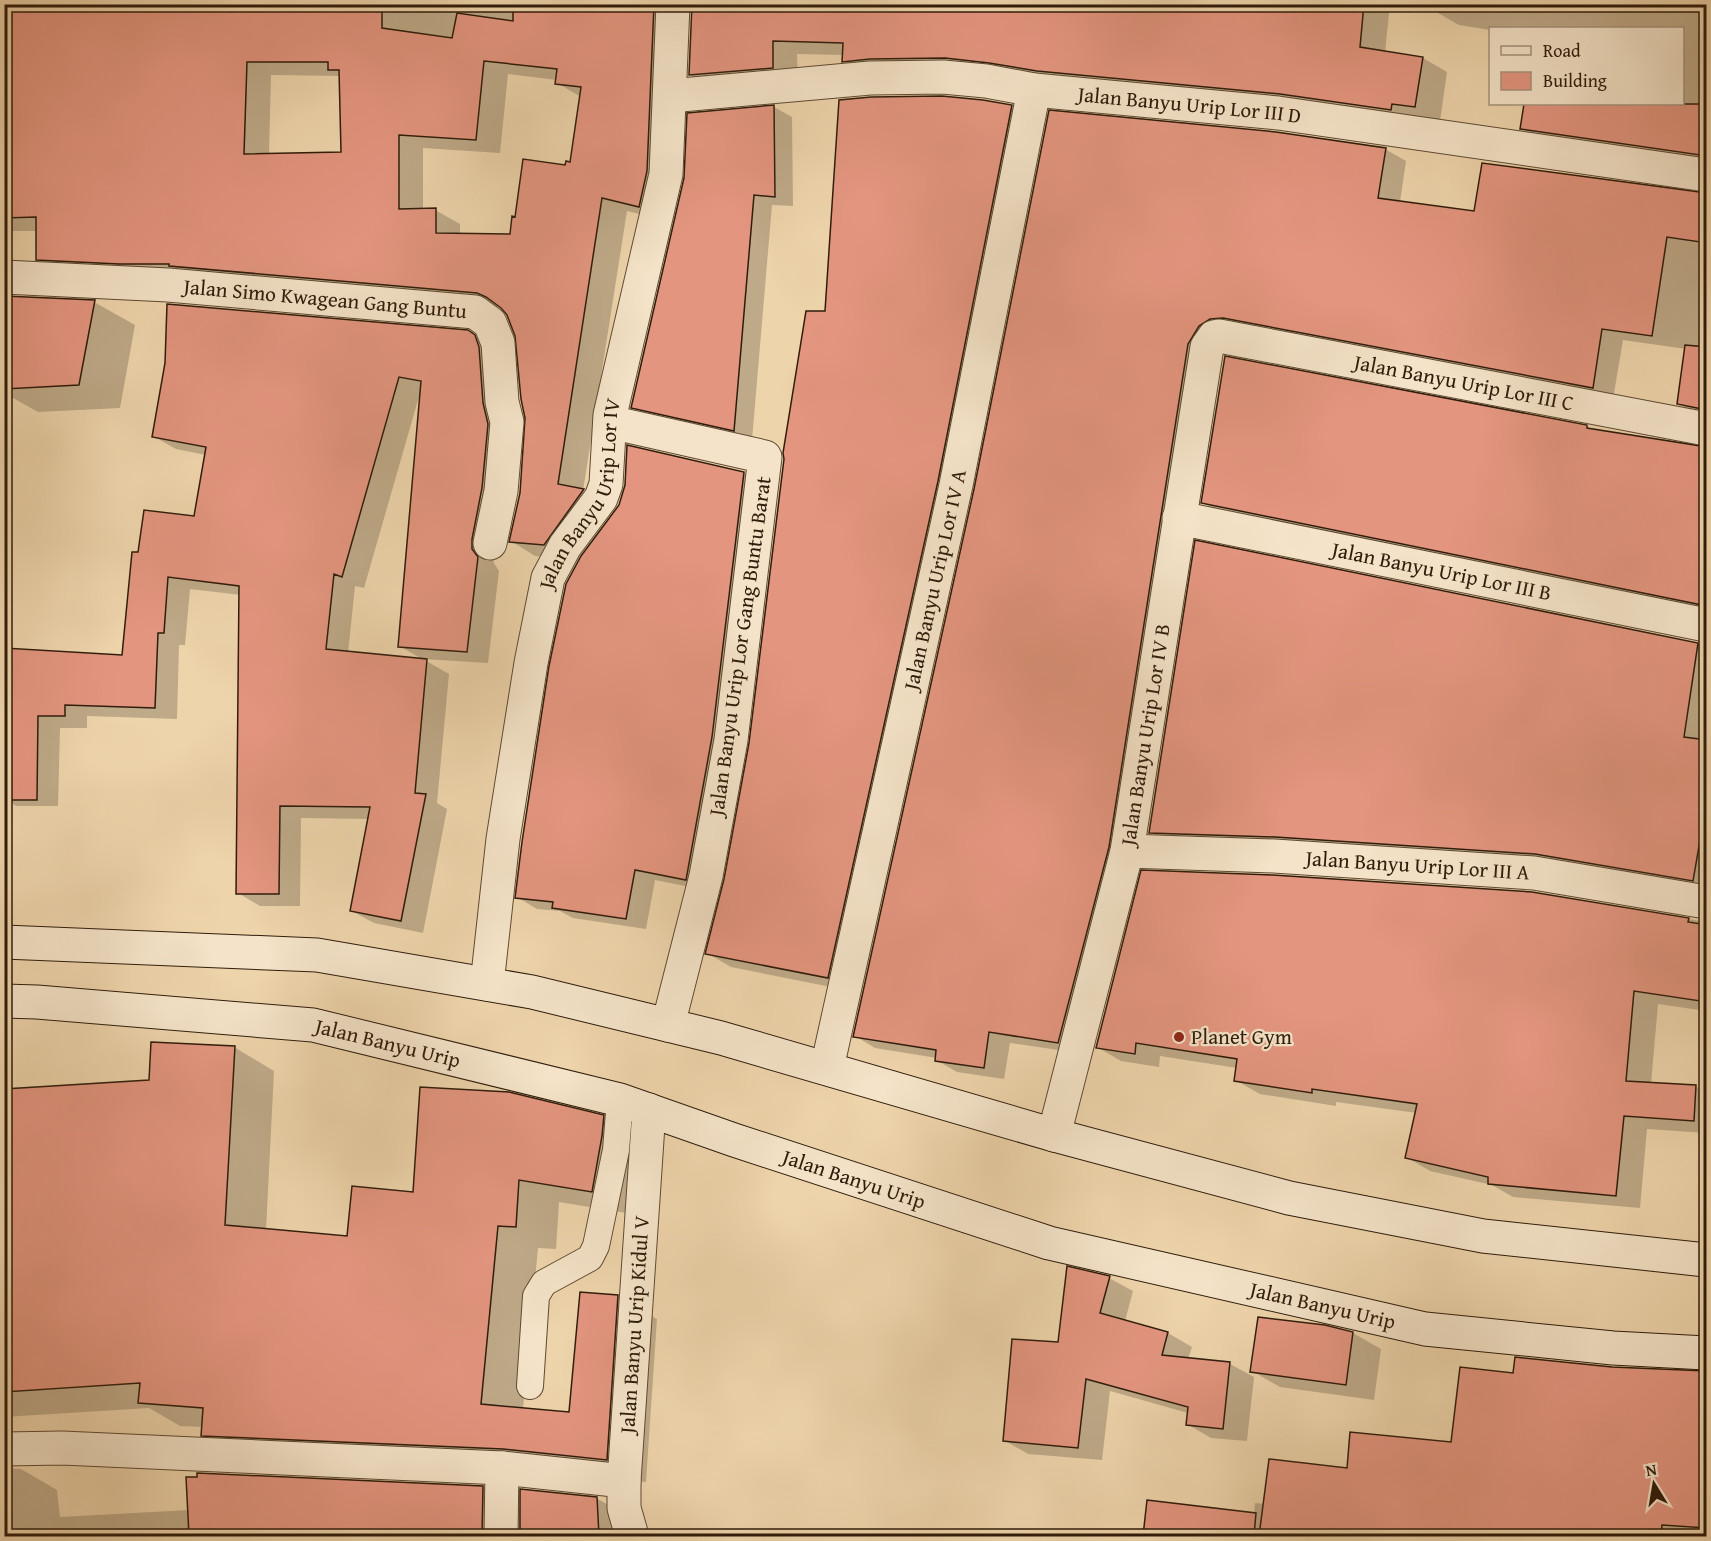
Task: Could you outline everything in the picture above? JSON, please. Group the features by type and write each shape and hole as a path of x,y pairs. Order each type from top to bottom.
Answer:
{"street":[{"name":"Jalan Banyu Urip Lor IV","path":"487,984 503,838 531,663 548,578 565,546 601,498 606,484 610,422 666,174 673,4"},
{"name":"Jalan Banyu Urip Lor III D","path":"670,96 870,78 906,77 986,81 1034,90 1278,113 1707,175"},
{"name":"Jalan Banyu Urip Lor IV A","path":"827,1068 956,485 1034,90"},
{"name":"Jalan Simo Kwagean Gang Buntu","path":"4,277 168,285 475,312 490,323 498,343 502,402 507,422 501,491 490,543"},
{"name":"Jalan Banyu Urip Lor III C","path":"1219,336 1707,429"},
{"name":"Jalan Banyu Urip Lor IV B","path":"1054,1135 1127,850 1207,347 1214,337 1219,336"},
{"name":"Jalan Banyu Urip Lor Gang Buntu Barat","path":"610,422 765,457 731,740 706,876 668,1025"},
{"name":"Jalan Banyu Urip Lor III B","path":"1179,518 1707,625"},
{"name":"Jalan Banyu Urip Lor III A","path":"1127,850 1274,856 1534,873 1707,902"},
{"path":"4,942 317,955 532,992 668,1025 827,1068 1054,1135 1289,1198 1483,1236 1707,1260"},
{"name":"Jalan Banyu Urip","path":"4,1001 313,1025 634,1105 745,1144 1024,1235 1072,1248 1425,1329 1613,1348 1707,1353"},
{"name":"Jalan Banyu Urip Kidul V","path":"632,1536 624,1508 624,1481 634,1105"},
{"path":"4,1449 62,1448 502,1468 624,1481"},
{"path":"501,1536 502,1468"}],"lane":[{"path":"530,1386 536,1296 544,1284 590,1258 597,1246 616,1150 634,1105"}],"building":[{"path":"4,4 382,4 382,28 452,38 457,13 513,21 513,4 654,4 647,171 639,207 602,198 558,484 584,489 544,545 509,542 520,493 525,418 515,336 507,315 486,297 477,293 169,266 169,264 36,260 36,217 4,218","holes":["484,61 557,69 555,84 581,87 570,162 566,161 565,165 523,159 515,217 512,216 510,234 436,233 436,208 399,209 399,135 476,140","247,62 328,62 328,70 339,70 341,152 244,154"]},
{"path":"692,4 1364,4 1360,47 1423,57 1415,107 1392,104 1391,110 1280,94 1037,71 945,58 870,59 842,62 843,43 773,41 773,68 689,75"},
{"path":"942,96 1012,105 938,481 828,978 705,954 724,879 749,743 783,453 806,311 825,311 839,100"},
{"path":"1707,104 1707,156 1520,129 1524,105"},
{"path":"774,105 775,197 754,195 734,431 631,408 684,178 687,113"},
{"path":"1049,110 1276,132 1386,148 1378,198 1474,211 1482,163 1707,193 1707,243 1667,237 1652,336 1602,329 1593,388 1223,318 1210,319 1199,326 1188,344 1109,847 1058,1043 989,1032 984,1068 935,1061 936,1050 853,1037 974,489"},
{"path":"4,296 95,300 79,385 4,389"},
{"path":"167,304 468,330 475,335 479,347 483,403 488,424 482,488 472,539 472,549 478,557 467,652 398,647 421,381 399,377 342,577 334,574 326,649 427,659 415,793 426,794 401,921 350,911 370,807 280,806 279,894 236,894 239,586 168,577 164,633 158,633 155,708 65,705 65,716 38,716 37,800 4,800 4,648 122,655 132,552 138,552 144,510 194,516 206,447 152,437 165,363"},
{"path":"1685,345 1707,347 1707,410 1677,404"},
{"path":"1225,356 1587,425 1587,428 1707,447 1707,606 1201,503"},
{"path":"627,445 744,472 712,737 686,880 635,870 626,919 552,908 553,902 515,898 549,666 566,584 581,556 619,505 625,485"},
{"path":"1195,540 1698,643 1684,737 1707,740 1707,800 1693,881 1535,854 1275,837 1149,833"},
{"path":"1141,870 1273,875 1532,892 1689,918 1688,922 1707,925 1707,1002 1634,991 1626,1081 1696,1085 1694,1121 1624,1116 1616,1196 1488,1184 1488,1177 1405,1158 1417,1104 1312,1089 1312,1093 1234,1081 1237,1059 1136,1043 1135,1054 1096,1048"},
{"path":"151,1042 235,1046 225,1225 347,1236 352,1186 413,1192 420,1087 509,1092 604,1115 592,1192 519,1180 516,1227 498,1226 481,1404 569,1412 580,1292 618,1295 607,1460 503,1449 201,1436 203,1408 138,1403 140,1383 4,1392 4,1089 149,1080"},
{"path":"1067,1266 1110,1276 1100,1313 1168,1332 1162,1355 1230,1362 1223,1429 1186,1425 1188,1407 1086,1379 1078,1448 1003,1441 1012,1339 1058,1342"},
{"path":"1258,1317 1325,1325 1353,1332 1346,1385 1250,1372"},
{"path":"1515,1357 1612,1367 1707,1371 1707,1528 1662,1525 1661,1536 1259,1536 1269,1459 1347,1468 1350,1432 1451,1442 1460,1367 1513,1373"},
{"path":"197,1473 483,1486 482,1536 189,1536 186,1477 197,1477"},
{"path":"520,1489 597,1497 599,1536 520,1536"},
{"path":"1147,1500 1256,1513 1254,1536 1143,1536"}],"place":[{"name":"Planet Gym","path":"1179,1037"}]}
